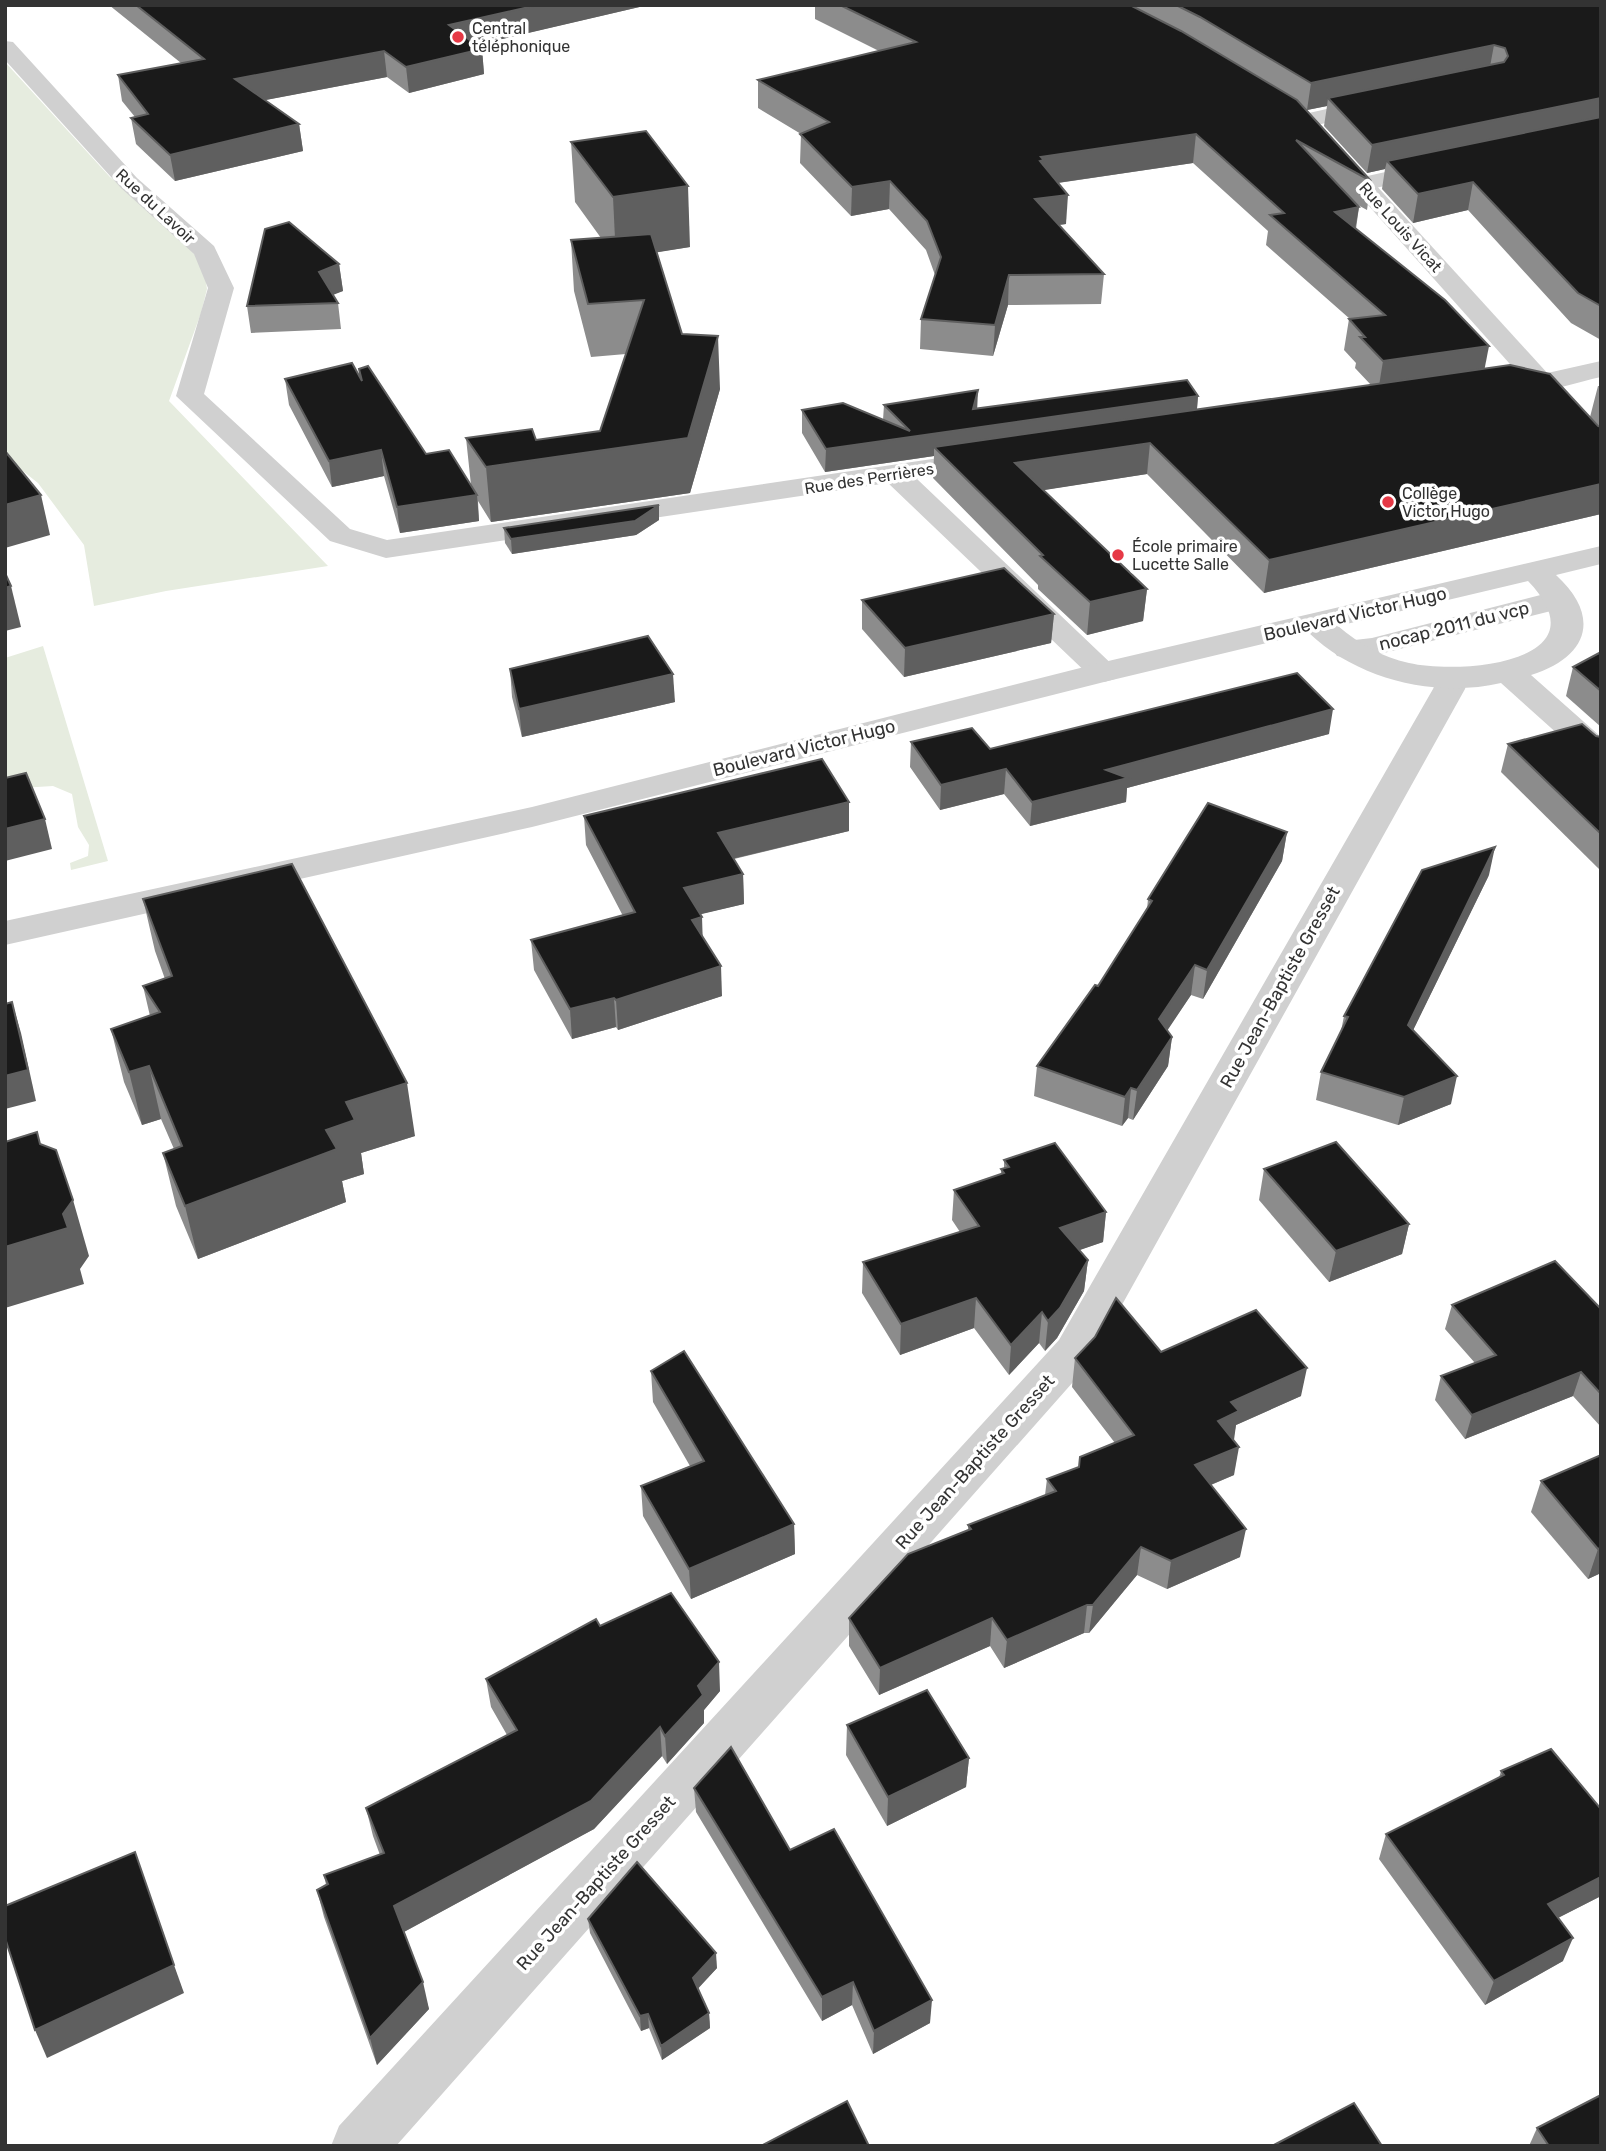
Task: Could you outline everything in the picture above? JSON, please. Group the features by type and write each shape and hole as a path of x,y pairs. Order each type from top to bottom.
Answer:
{"street":[{"name":"Rue du Lavoir","path":"5,47 129,183 205,251 221,288 190,396 340,535 386,549"},
{"path":"1303,121 1396,101"},
{"name":"Rue Louis Vicat","path":"1280,107 1303,121 1543,382 1601,449"},
{"path":"1362,184 1455,164"},
{"path":"1476,388 1543,382 1601,369"},
{"name":"Rue des Perrières","path":"386,549 1013,455"},
{"path":"895,474 1104,672"},
{"name":"Boulevard Victor Hugo","path":"5,933 531,817 1104,672 1318,624 1601,555"},
{"path":"1318,624 1348,649 1384,666 1452,678 1479,678 1508,672 1534,665 1562,644 1568,634 1570,622 1567,609 1534,571"},
{"name":"nocap 2011 du vcp","path":"1348,649 1372,647 1560,598"},
{"path":"1508,672 1601,755"},
{"name":"Rue Jean-Baptiste Gresset","path":"359,2146 1074,1352 1449,690 1452,678"}],"shaded area":[{"path":"5,62 110,177 163,220 196,256 205,275 207,289 169,401 328,566 166,591 94,606 84,545 38,483 5,457"},
{"path":"43,646 108,861 71,870 70,863 88,856 89,845 78,827 72,794 53,786 5,789 5,658"}],"building":[{"path":"136,5 538,5 449,25 482,49 406,67 384,51 235,79 299,124 170,155 131,118 148,114 118,75 204,59"},
{"path":"840,5 1130,5 1181,31 1297,100 1371,181 1296,140 1359,207 1335,212 1445,300 1489,346 1383,361 1360,337 1365,337 1349,319 1385,315 1270,215 1284,213 1196,134 1041,157 1044,160 1040,161 1068,195 1035,199 1104,274 1009,275 995,325 921,319 941,257 927,221 890,181 852,187 800,134 829,122 758,80 916,42"},
{"path":"1176,5 1601,5 1601,98 1372,145 1328,98 1504,62 1508,56 1505,48 1494,45 1311,83"},
{"path":"1601,117 1601,306 1578,293 1473,182 1418,194 1387,161"},
{"path":"646,131 688,186 613,197 571,142"},
{"path":"289,222 339,264 319,272 338,303 247,306 265,229"},
{"path":"651,234 682,334 718,336 688,438 486,467 466,438 532,429 536,440 600,431 644,300 588,304 571,240"},
{"path":"352,363 362,381 359,369 368,366 426,454 449,450 477,495 397,507 381,450 329,461 285,379"},
{"path":"1510,365 1550,374 1601,427 1601,484 1269,560 1150,443 1015,463 1147,589 1090,602 1040,556 1043,555 934,447"},
{"path":"1187,380 1198,396 826,449 802,410 843,403 910,431 884,405 978,390 973,409"},
{"path":"5,451 41,495 5,505"},
{"path":"659,505 635,521 511,539 504,528"},
{"path":"1004,568 1054,614 905,648 862,600"},
{"path":"5,573 11,586 5,588"},
{"path":"648,636 673,674 519,709 510,669"},
{"path":"1601,652 1601,691 1573,667"},
{"path":"1297,673 1333,709 1106,770 1128,778 1032,802 1006,769 941,785 911,742 972,728 990,749"},
{"path":"1582,724 1601,737 1601,834 1508,744"},
{"path":"822,759 849,802 718,833 743,874 684,888 702,917 692,920 721,966 616,1000 614,998 570,1009 531,940 635,912 584,816"},
{"path":"26,773 45,819 5,829 5,778"},
{"path":"1208,803 1287,832 1207,970 1195,965 1159,1019 1172,1037 1137,1090 1131,1088 1125,1097 1037,1066 1095,985 1098,986 1152,901 1148,899"},
{"path":"1495,847 1408,1025 1457,1076 1404,1097 1321,1072 1348,1017 1344,1016 1422,870"},
{"path":"292,864 407,1083 346,1102 355,1120 326,1130 337,1149 185,1206 163,1153 182,1146 149,1066 129,1072 111,1029 160,1012 143,986 172,976 143,899"},
{"path":"12,1002 28,1070 5,1076 5,1004"},
{"path":"37,1132 40,1144 56,1150 73,1200 63,1214 68,1228 5,1247 5,1142"},
{"path":"1336,1142 1409,1224 1336,1251 1264,1169"},
{"path":"1055,1143 1106,1212 1060,1228 1088,1260 1060,1308 1048,1321 1042,1312 1011,1345 976,1298 901,1324 863,1262 979,1226 954,1190 1004,1173 1001,1169 1009,1167 1004,1160"},
{"path":"1555,1261 1601,1309 1601,1394 1581,1372 1472,1415 1441,1376 1496,1355 1452,1305"},
{"path":"1116,1298 1161,1352 1256,1310 1307,1368 1231,1402 1239,1411 1218,1421 1239,1447 1195,1465 1246,1529 1171,1561 1141,1547 1093,1605 1087,1605 1007,1640 992,1618 880,1668 849,1618 908,1554 971,1529 968,1525 1056,1491 1047,1479 1079,1467 1080,1457 1134,1435 1075,1358 1095,1337"},
{"path":"684,1351 794,1524 689,1569 641,1486 704,1461 651,1371"},
{"path":"1601,1455 1601,1548 1598,1549 1541,1481"},
{"path":"671,1593 719,1662 698,1686 703,1695 665,1736 660,1727 591,1801 394,1906 423,1982 370,2038 317,1890 328,1884 324,1875 384,1853 366,1808 517,1730 486,1679 596,1619 600,1626"},
{"path":"927,1690 969,1758 888,1797 847,1725"},
{"path":"731,1747 790,1850 834,1829 932,2000 874,2031 853,1982 822,1997 694,1788"},
{"path":"1551,1749 1601,1809 1601,1877 1548,1904 1573,1938 1494,1981 1386,1834 1504,1775 1501,1771"},
{"path":"135,1852 174,1965 35,2030 5,1938 5,1906"},
{"path":"637,1862 716,1953 693,1978 709,2013 661,2046 648,2014 640,2016 588,1919"},
{"path":"1601,2095 1601,2146 1549,2146 1537,2128"},
{"path":"847,2101 869,2146 761,2146"},
{"path":"1354,2103 1382,2146 1272,2146"}],"place":[{"name":"Central téléphonique","path":"458,37"},
{"name":"Collège Victor Hugo","path":"1388,502"},
{"name":"École primaire Lucette Salle","path":"1118,555"}]}
